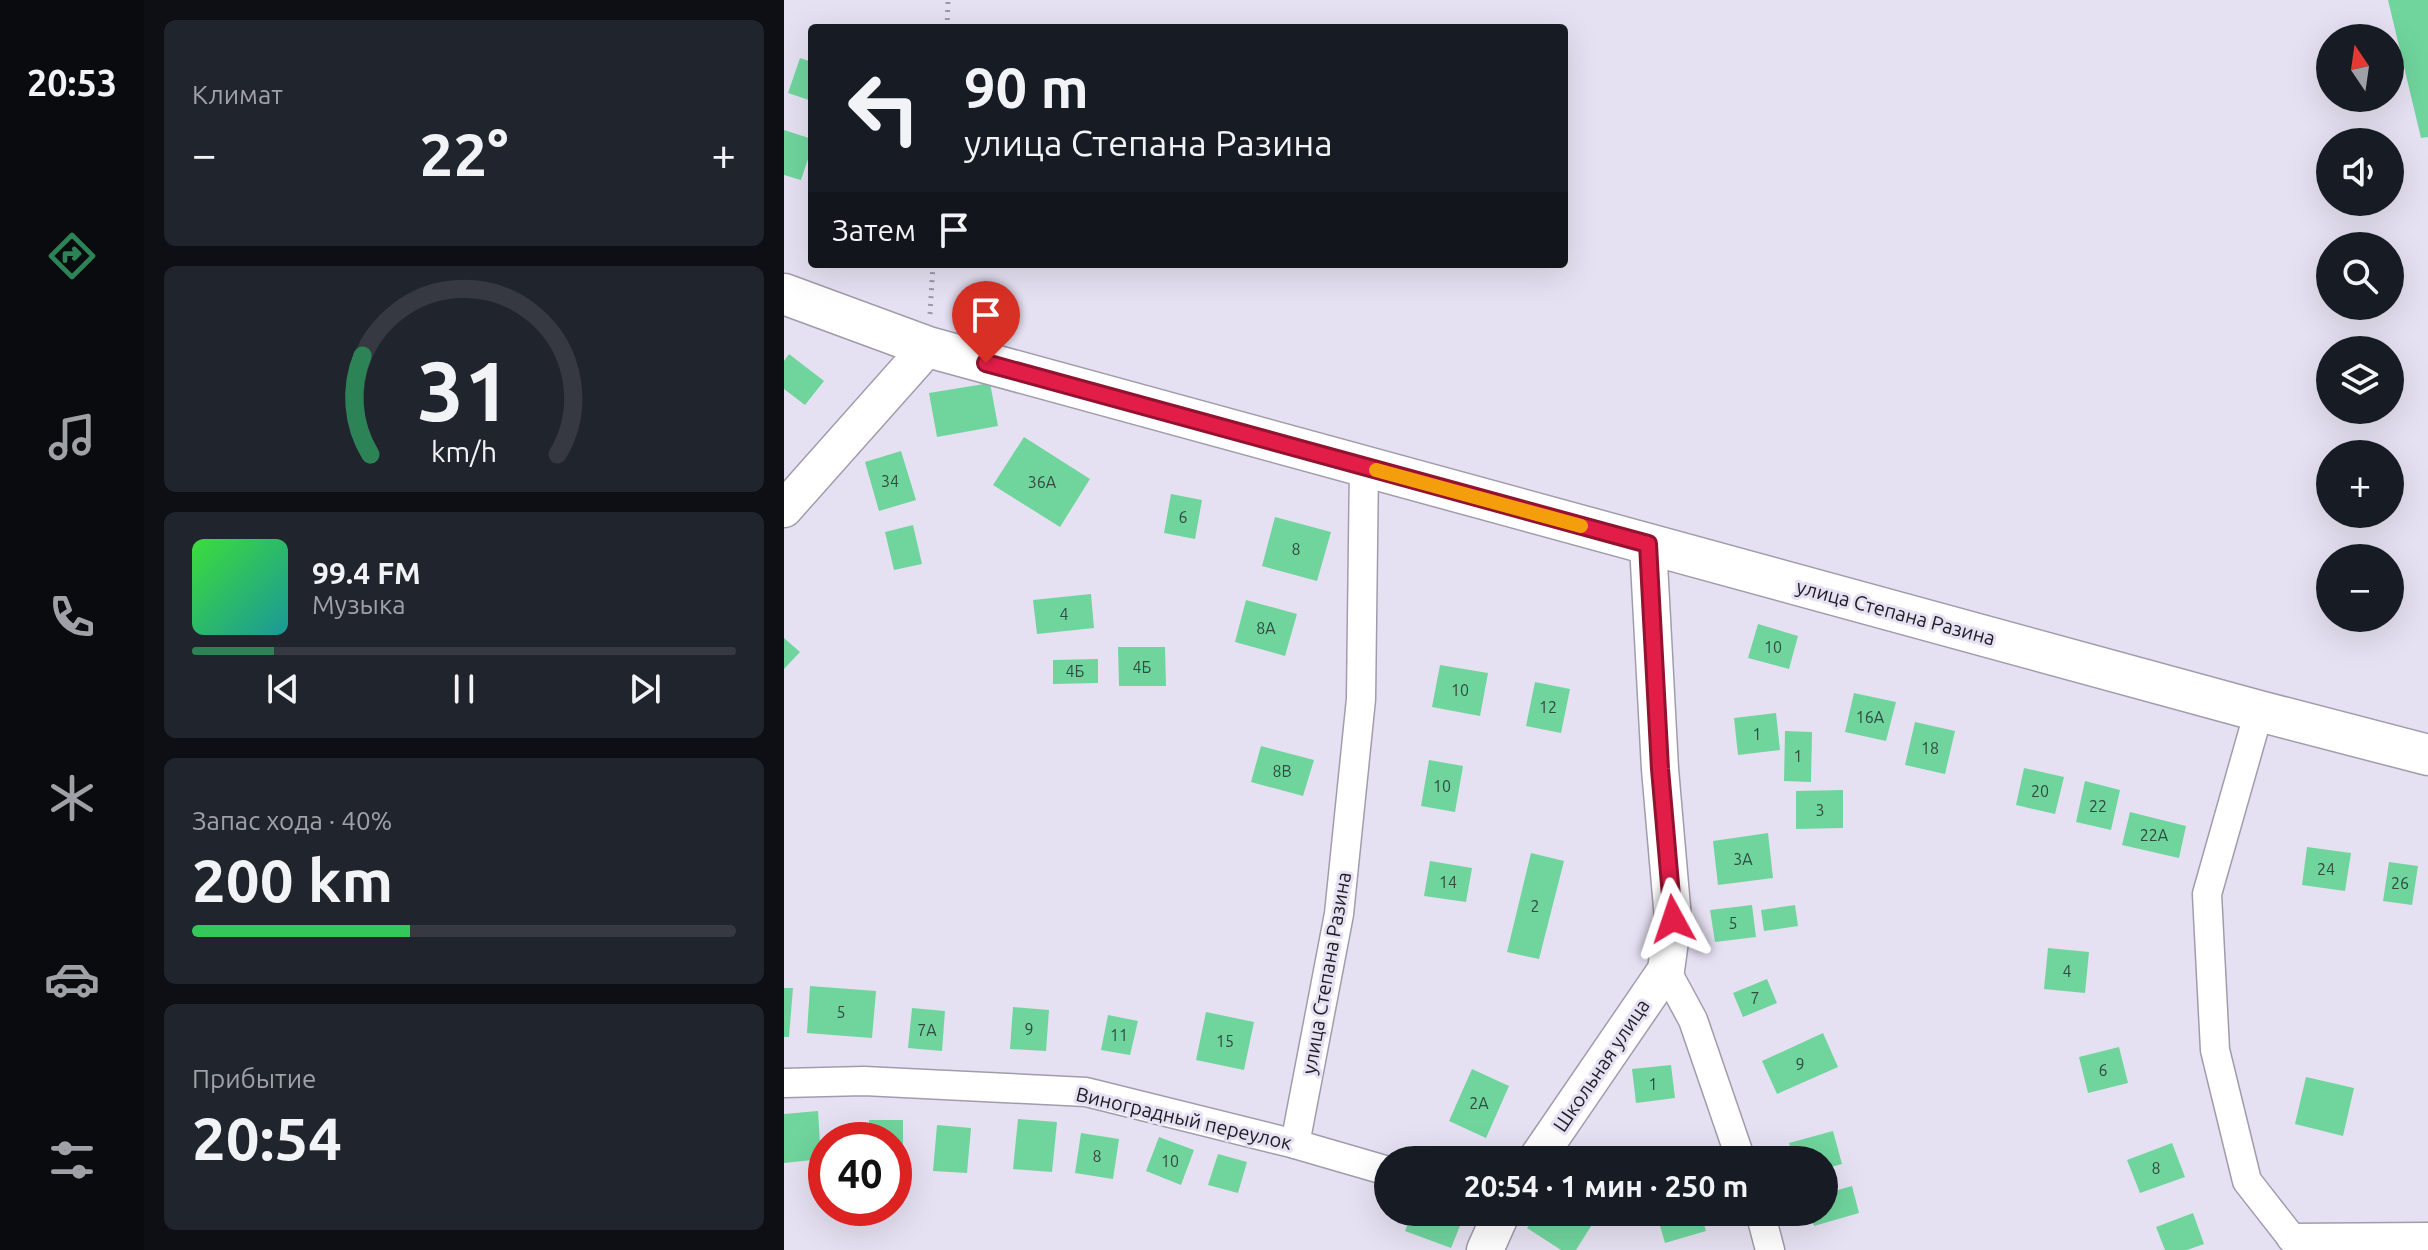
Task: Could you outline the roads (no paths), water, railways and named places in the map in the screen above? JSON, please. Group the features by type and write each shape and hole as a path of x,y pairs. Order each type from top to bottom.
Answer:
{"main road":[{"name":"улица Степана Разина","path":"784,294 928,347 2428,755"}],"street":[{"path":"784,509 928,347"},
{"name":"улица Степана Разина","path":"1295,1144 1339,914 1361,699 1364,466"},
{"path":"1648,544 1660,769 1673,919 1666,970 1693,1020 1736,1146"},
{"path":"2259,711 2207,894 2215,1050 2247,1181 2296,1244 2428,1237"},
{"name":"Школьная улица","path":"1546,1146 1666,970"},
{"name":"Виноградный переулок","path":"784,1083 864,1081 1086,1092 1374,1167"},
{"path":"1485,1250 1496,1226"},
{"path":"1764,1226 1770,1250"}]}
